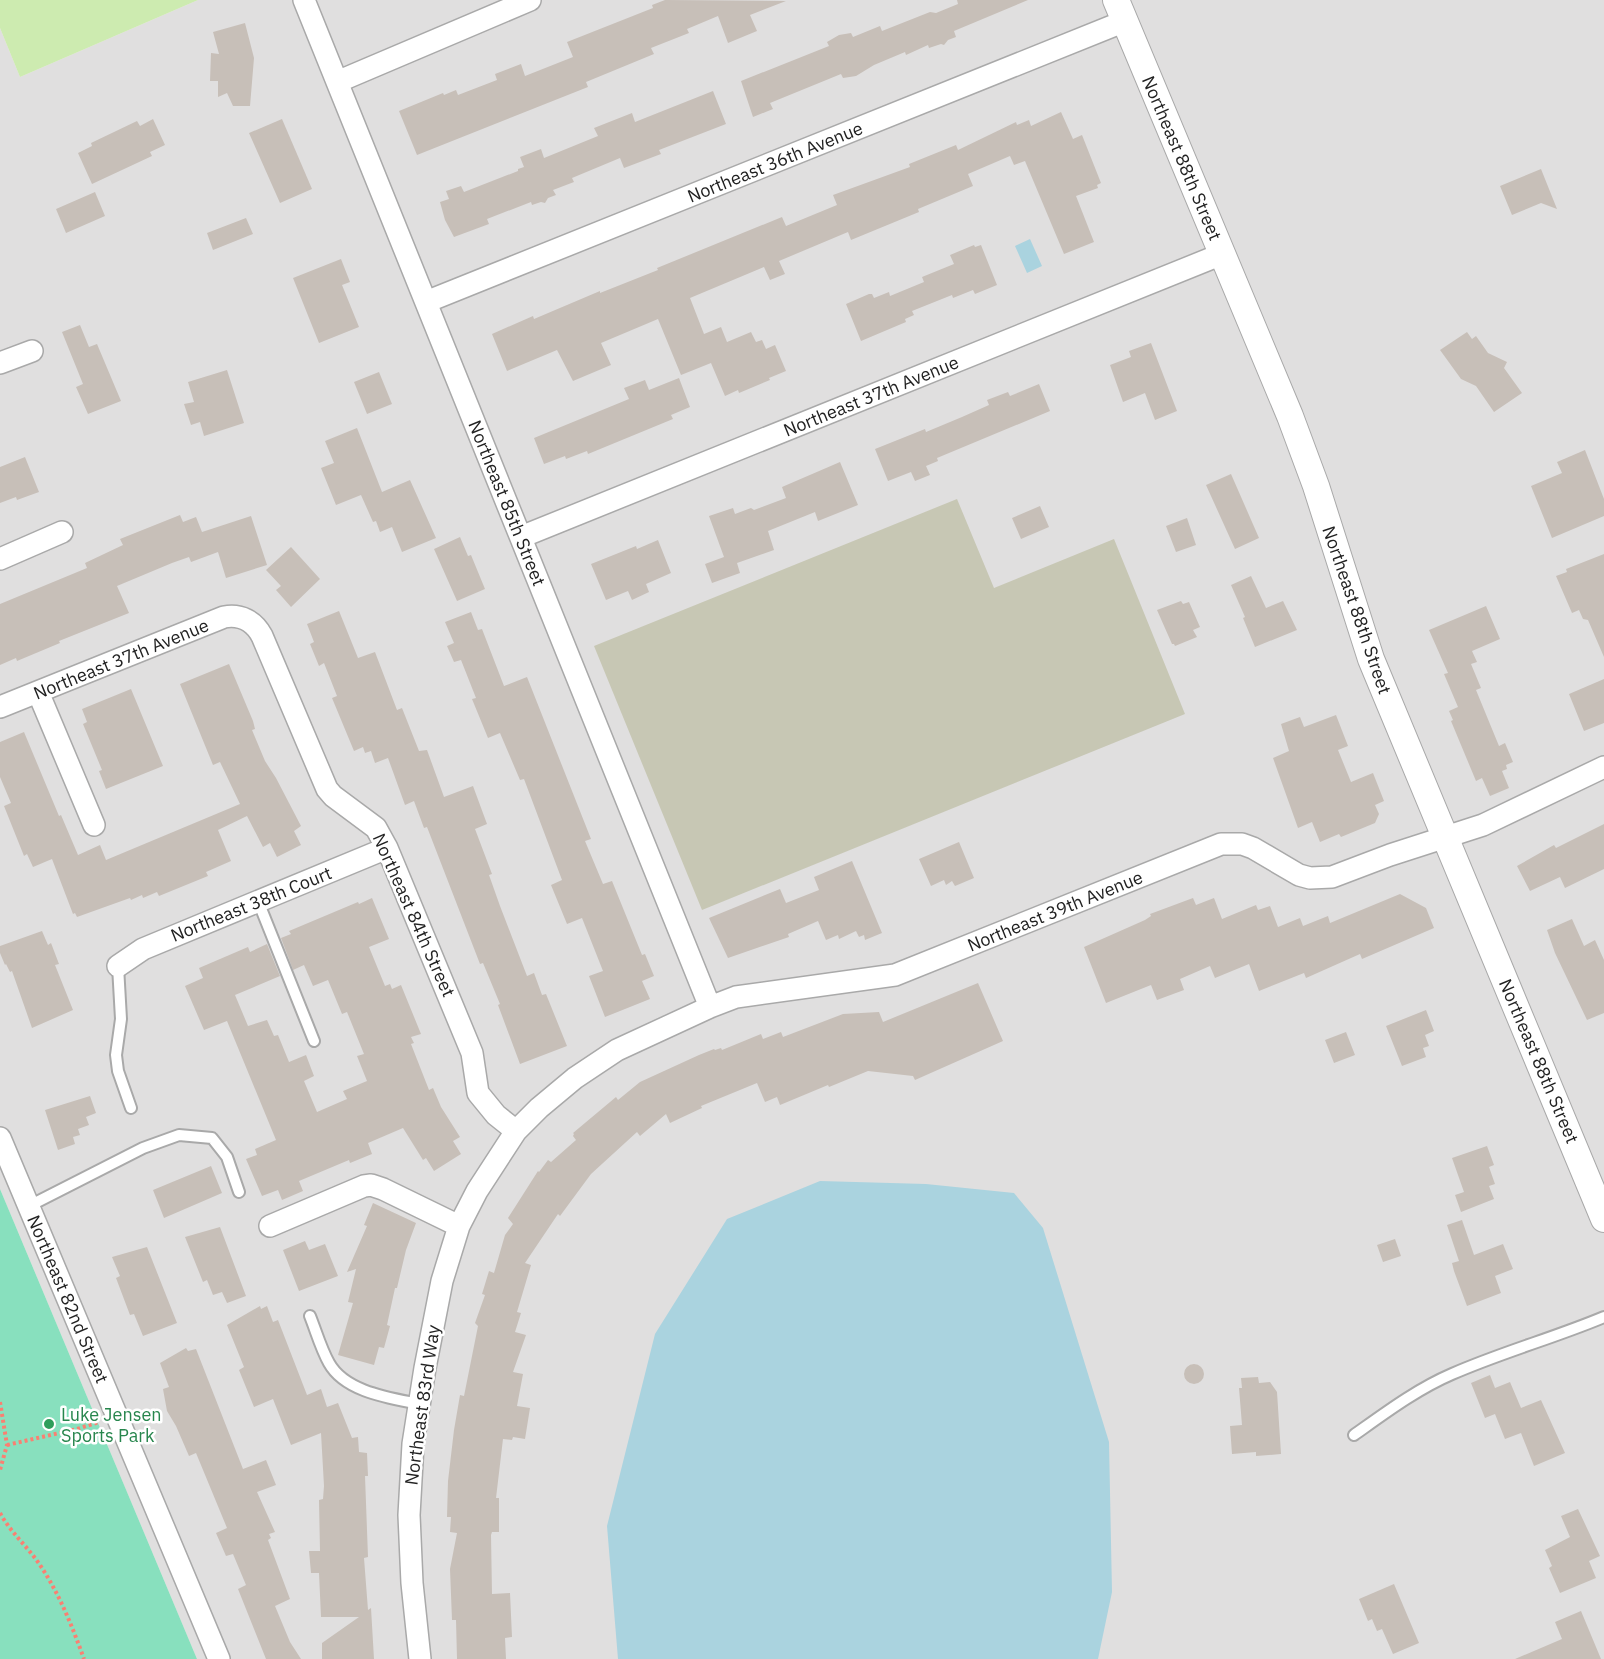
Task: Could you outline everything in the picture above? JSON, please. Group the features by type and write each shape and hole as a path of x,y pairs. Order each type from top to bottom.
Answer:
{"street":[{"name":"Northeast 85th Street","path":"304,0 710,1007"},
{"path":"337,82 530,0"},
{"name":"Northeast 88th Street","path":"1121,11 1307,460 1371,659 1604,1219"},
{"name":"Northeast 36th Avenue","path":"426,302 1121,11"},
{"name":"Northeast 37th Avenue","path":"521,537 1222,254"},
{"path":"0,363 32,351"},
{"path":"0,559 62,532"},
{"name":"Northeast 37th Avenue","path":"0,707 224,617 243,617"},
{"name":"Northeast 84th Street","path":"243,617 254,625 262,636 327,789 376,828 387,848 472,1053 478,1093 496,1116 516,1131"},
{"path":"38,692 94,825"},
{"name":"Northeast 39th Avenue","path":"516,1131 574,1078 617,1050 736,997 895,975 1221,844 1242,844 1253,848 1299,875 1320,878 1344,874 1389,855 1483,825 1604,767"},
{"name":"Northeast 38th Court","path":"118,966 143,949 387,848"},
{"name":"Northeast 83rd Way","path":"420,1659 412,1583 409,1515 413,1444 419,1404 442,1281 459,1226 477,1191 516,1131"},
{"name":"Northeast 82nd Street","path":"0,1138 219,1659"},
{"path":"270,1226 371,1185 459,1226"}],"lane":[{"path":"258,901 314,1041"},
{"path":"118,966 121,1019 116,1054 118,1071 131,1108"},
{"path":"29,1206 143,1148 179,1135 212,1138 227,1157 240,1192"},
{"path":"310,1316 329,1364 341,1378 376,1396 419,1404"},
{"path":"1354,1435 1396,1406 1451,1374 1564,1334 1604,1317"}],"path":[{"path":"0,1402 7,1444 0,1470"},
{"path":"7,1444 77,1429 117,1415"},
{"path":"0,1513 52,1583 69,1616 84,1659"}],"shaded area":[{"path":"198,0 1604,0 1604,1659 197,1659 0,1189 0,28 20,77"},
{"path":"957,499 994,588 1114,539 1185,714 702,910 594,646"}],"green space":[{"path":"0,0 198,0 20,77 0,28"},
{"name":"Luke Jensen Sports Park","path":"0,1189 197,1659 0,1659"}],"water":[{"path":"1030,239 1042,266 1027,273 1015,246"},
{"path":"820,1181 926,1184 1014,1193 1043,1228 1109,1442 1112,1592 1098,1659 618,1659 607,1526 655,1334 727,1219"}],"building":[{"path":"665,0 786,1 750,15 757,31 728,43 718,16 687,29 689,33 651,48 654,54 586,82 588,87 417,155 399,111 443,93 444,95 456,90 458,95 497,80 495,74 521,64 525,76 573,57 567,42 653,8 652,5"},
{"path":"957,0 1028,0 954,31 956,37 948,40 944,45 929,48 928,45 906,55 905,52 874,65 856,76 843,78 841,74 770,103 773,109 753,117 741,81 829,46 827,42 839,35 851,33 853,37 880,26 882,31 930,12 936,13 958,4"},
{"path":"245,23 254,58 250,106 233,106 227,93 218,97 218,81 210,81 211,53 219,54 213,32"},
{"path":"713,91 726,124 659,150 661,154 624,168 620,158 572,178 574,182 553,190 556,195 548,198 545,203 532,205 531,202 487,219 489,224 454,237 445,220 440,202 449,199 446,191 461,186 464,192 518,171 524,167 520,157 541,149 544,158 598,136 594,128 632,113 635,122"},
{"path":"1061,112 1073,139 1082,135 1101,183 1097,185 1098,188 1076,196 1094,242 1064,254 1025,161 1014,165 1010,156 968,174 973,186 918,209 919,212 851,240 848,232 779,261 785,274 770,280 764,267 690,298 704,334 721,327 727,342 751,332 756,342 762,340 766,349 775,345 786,371 769,378 770,380 739,393 738,390 725,396 711,363 681,375 658,319 601,343 611,365 573,381 557,350 507,371 492,334 533,316 534,319 658,270 657,268 782,217 786,226 837,205 833,195 910,167 909,164 956,145 958,150 1016,122 1017,125 1029,120 1031,126"},
{"path":"153,119 165,145 150,152 152,156 92,184 78,153 92,146 91,143 137,121 140,126"},
{"path":"282,119 312,189 280,203 249,133"},
{"path":"1541,169 1557,209 1541,203 1512,215 1500,186"},
{"path":"95,192 105,216 66,233 56,209"},
{"path":"246,218 253,234 213,250 207,233"},
{"path":"974,245 975,247 981,245 997,285 975,294 973,290 953,298 952,295 912,311 914,315 905,319 906,322 861,341 846,304 869,294 872,294 874,298 889,292 890,296 924,282 922,277 954,264 950,255"},
{"path":"341,259 350,282 342,285 359,327 319,343 293,278"},
{"path":"80,325 89,347 97,344 121,401 88,414 76,387 83,384 62,332"},
{"path":"1467,332 1472,339 1476,336 1488,353 1507,362 1504,368 1522,393 1494,412 1476,386 1461,379 1440,350"},
{"path":"1151,343 1177,411 1155,420 1145,393 1123,402 1110,365 1131,357 1129,351"},
{"path":"227,370 244,423 204,436 200,422 191,425 184,404 194,402 188,382"},
{"path":"379,372 392,404 367,414 354,382"},
{"path":"679,378 690,407 671,415 673,419 588,454 587,451 566,459 565,456 544,464 534,438 629,399 624,388 645,380 649,390"},
{"path":"1039,384 1050,411 937,458 938,461 926,466 930,475 915,481 911,472 888,481 875,449 962,417 989,405 987,400 1008,392 1010,396"},
{"path":"357,428 382,492 410,480 436,538 402,552 392,527 380,532 361,495 336,505 321,468 334,463 325,441"},
{"path":"1585,450 1604,499 1604,516 1552,538 1531,486 1562,473 1557,462"},
{"path":"25,457 39,492 0,503 0,467"},
{"path":"840,462 858,505 818,521 815,512 768,531 774,550 737,563 740,573 712,583 705,564 724,557 709,516 733,508 735,514 751,508 754,510 786,498 782,487"},
{"path":"1231,474 1259,538 1235,549 1206,485"},
{"path":"1040,506 1049,527 1021,539 1012,518"},
{"path":"180,515 183,522 196,517 202,532 251,516 267,565 226,578 218,552 191,562 189,557 172,563 117,586 129,613 59,641 60,643 17,661 16,658 0,665 0,604 87,568 85,563 123,545 120,539"},
{"path":"1187,518 1196,545 1176,552 1166,526"},
{"path":"460,537 468,556 471,555 485,589 457,601 434,549"},
{"path":"658,540 671,573 646,584 649,592 632,600 628,591 606,600 591,564"},
{"path":"291,547 320,579 291,607 276,590 281,586 266,570"},
{"path":"1604,554 1604,657 1588,620 1583,619 1579,610 1572,613 1556,576 1567,572 1566,569"},
{"path":"1251,576 1266,608 1283,601 1297,630 1255,647 1231,585"},
{"path":"1181,601 1183,604 1189,602 1200,627 1193,630 1197,637 1175,646 1157,610"},
{"path":"1486,606 1500,639 1472,651 1477,662 1471,664 1481,688 1476,690 1499,746 1505,743 1513,762 1506,765 1507,769 1502,771 1509,788 1490,796 1482,778 1476,781 1451,721 1453,720 1449,711 1458,707 1444,674 1448,673 1429,630"},
{"path":"339,611 358,658 375,652 397,710 402,708 419,751 427,750 444,797 473,786 487,824 475,829 492,874 489,875 500,906 527,976 534,973 542,995 546,994 567,1046 520,1064 498,1005 500,1004 483,963 480,964 427,827 424,828 414,801 405,805 388,758 375,763 371,751 365,753 363,747 354,751 332,698 337,696 324,663 319,666 310,644 314,642 307,624"},
{"path":"471,612 478,630 482,629 504,686 527,677 591,839 585,841 603,884 612,881 642,955 645,954 654,976 642,981 650,999 605,1017 589,976 603,971 582,918 567,924 551,885 562,880 524,779 520,780 500,733 488,738 472,699 476,698 461,660 454,662 447,646 454,643 445,622"},
{"path":"229,664 253,721 255,729 252,730 265,761 301,826 294,831 301,845 277,857 270,843 263,847 247,816 218,830 231,861 206,872 208,876 159,896 157,892 143,898 142,895 131,900 130,898 77,917 75,913 73,914 52,859 33,867 27,854 24,856 4,806 11,803 0,777 0,742 24,732 78,855 100,845 106,860 240,804 220,762 213,765 180,684"},
{"path":"1604,679 1604,723 1584,731 1569,694"},
{"path":"131,689 163,766 106,789 99,771 102,770 83,724 87,722 82,709"},
{"path":"1336,715 1348,746 1338,750 1351,782 1373,773 1384,801 1375,805 1379,814 1375,823 1341,837 1339,834 1320,842 1312,822 1298,828 1273,758 1289,751 1281,724 1300,717 1304,727"},
{"path":"1604,824 1604,869 1565,888 1560,877 1530,891 1517,866 1554,845 1556,848"},
{"path":"959,842 974,878 955,886 952,881 946,885 944,880 931,886 919,859"},
{"path":"852,861 882,933 865,940 864,935 859,937 856,931 839,939 838,935 826,940 818,921 788,934 789,937 728,958 709,918 780,889 786,903 819,890 814,877"},
{"path":"1400,894 1426,908 1434,928 1362,959 1360,954 1306,978 1304,973 1259,991 1249,964 1215,978 1210,966 1180,979 1184,990 1157,1000 1151,985 1106,1003 1084,947 1145,920 1151,916 1150,914 1193,898 1196,905 1214,898 1222,919 1256,905 1258,910 1270,906 1278,927 1300,918 1303,926 1328,916 1330,923"},
{"path":"372,898 389,939 369,947 385,986 390,984 392,989 401,985 421,1034 411,1037 414,1043 411,1044 429,1090 433,1088 441,1107 460,1137 453,1141 461,1154 434,1171 426,1158 423,1160 403,1128 368,1143 372,1154 350,1163 349,1160 299,1181 303,1191 282,1200 278,1190 262,1196 246,1159 257,1155 255,1149 276,1140 227,1021 204,1030 185,986 203,978 199,968 248,947 250,952 267,944 280,976 235,995 248,1026 267,1020 274,1036 278,1035 289,1062 306,1055 314,1076 304,1081 317,1112 347,1099 343,1091 367,1081 357,1056 364,1054 347,1012 342,1014 328,980 313,986 304,965 293,970 281,938 291,934 289,931"},
{"path":"1572,919 1584,946 1595,940 1604,960 1604,1013 1587,1020 1555,953 1547,930"},
{"path":"42,931 48,945 51,943 59,964 55,965 73,1010 32,1028 12,971 10,972 5,965 0,953 0,946"},
{"path":"978,983 1003,1041 915,1080 913,1076 868,1071 780,1105 777,1097 765,1102 757,1083 701,1106 702,1108 670,1123 666,1114 640,1136 637,1132 591,1174 560,1216 558,1214 525,1263 531,1265 517,1312 521,1313 515,1332 526,1335 513,1372 523,1374 517,1406 530,1408 525,1439 513,1437 512,1440 503,1439 496,1498 499,1498 499,1532 492,1532 491,1535 492,1594 510,1593 512,1637 505,1638 506,1659 457,1659 456,1620 452,1620 450,1569 457,1533 450,1532 451,1517 447,1517 448,1481 454,1430 460,1395 464,1396 478,1326 475,1323 485,1295 482,1294 489,1271 494,1273 505,1235 513,1224 508,1218 538,1171 548,1160 551,1162 576,1140 573,1133 616,1097 618,1100 640,1082 699,1055 714,1049 721,1048 722,1050 761,1034 763,1039 781,1032 783,1037 843,1014 879,1012 883,1022"},
{"path":"1426,1010 1434,1031 1425,1035 1429,1046 1423,1048 1426,1057 1402,1066 1386,1026"},
{"path":"1346,1032 1355,1055 1334,1063 1325,1040"},
{"path":"90,1096 96,1113 86,1117 89,1125 78,1129 80,1135 73,1137 75,1144 58,1150 45,1110"},
{"path":"1487,1146 1494,1165 1489,1167 1495,1184 1489,1186 1494,1199 1461,1212 1455,1195 1464,1192 1452,1158"},
{"path":"211,1166 222,1193 164,1218 153,1190"},
{"path":"373,1203 416,1223 406,1250 397,1288 395,1288 387,1325 390,1326 384,1348 379,1347 374,1365 338,1355 353,1303 348,1302 356,1269 347,1272 367,1226 364,1225"},
{"path":"1462,1220 1474,1255 1503,1244 1513,1269 1495,1276 1501,1293 1467,1306 1452,1263 1459,1261 1447,1225"},
{"path":"220,1227 246,1296 227,1303 222,1292 213,1295 207,1280 203,1282 185,1237"},
{"path":"1395,1239 1401,1256 1383,1262 1377,1245"},
{"path":"305,1241 309,1250 325,1244 338,1276 299,1291 283,1250"},
{"path":"147,1247 177,1323 143,1336 134,1314 130,1315 116,1278 120,1276 112,1257"},
{"path":"260,1306 261,1309 267,1306 273,1322 278,1320 307,1395 321,1389 327,1407 338,1403 352,1438 358,1437 359,1452 367,1453 368,1476 365,1476 368,1557 364,1558 368,1610 371,1608 374,1659 322,1659 322,1643 359,1617 321,1617 319,1573 311,1573 309,1551 320,1551 319,1500 323,1499 324,1486 321,1433 291,1445 273,1399 254,1407 239,1370 244,1367 227,1325"},
{"path":"186,1348 188,1351 196,1349 243,1469 266,1460 276,1485 257,1492 275,1532 269,1534 271,1538 268,1540 290,1599 275,1606 290,1642 301,1659 266,1659 238,1589 246,1585 233,1554 226,1556 216,1533 227,1528 196,1453 189,1456 167,1411 163,1389 169,1387 160,1363"},
{"path":"1194,1364 1201,1367 1204,1374 1201,1381 1194,1384 1187,1381 1184,1374 1187,1367"},
{"path":"1490,1375 1495,1388 1510,1382 1521,1408 1541,1400 1565,1453 1534,1466 1521,1433 1505,1439 1495,1414 1485,1418 1471,1383"},
{"path":"1258,1377 1259,1383 1270,1382 1277,1392 1281,1454 1256,1456 1256,1452 1232,1454 1230,1426 1242,1425 1239,1388 1242,1388 1241,1378"},
{"path":"1578,1509 1600,1556 1589,1561 1596,1578 1560,1593 1549,1568 1552,1566 1545,1550 1570,1537 1561,1516"},
{"path":"1394,1584 1419,1643 1393,1654 1382,1629 1377,1631 1372,1619 1368,1621 1359,1599"},
{"path":"1581,1611 1601,1659 1515,1659 1562,1639 1555,1622"}],"place":[{"name":"Luke Jensen Sports Park","path":"49,1424"}]}
